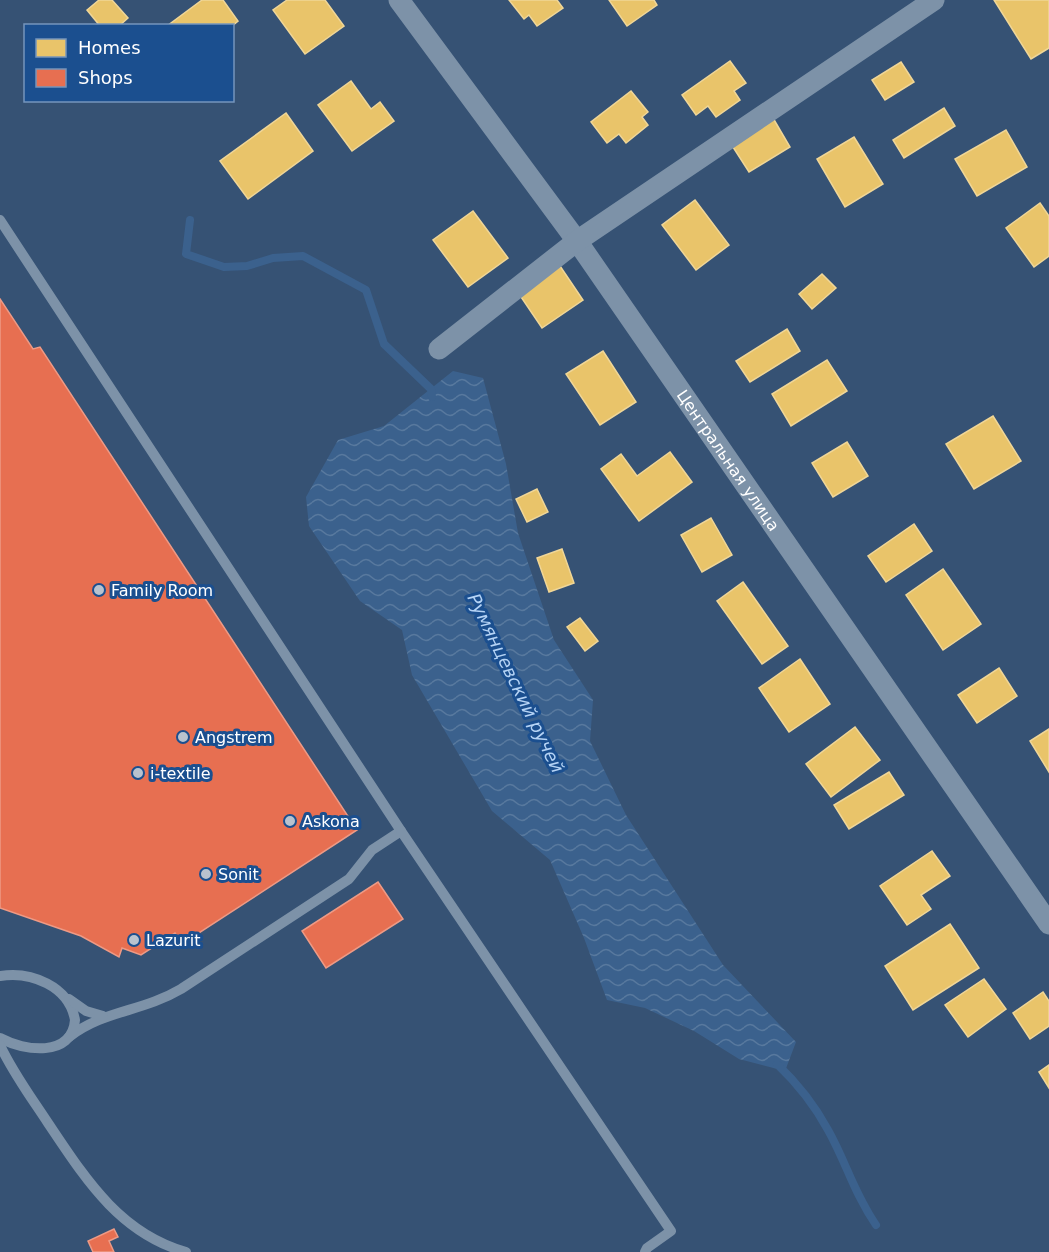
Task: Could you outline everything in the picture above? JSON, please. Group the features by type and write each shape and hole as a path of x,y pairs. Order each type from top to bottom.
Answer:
{"street":[{"name":"Центральная улица","path":"399,0 577,242 1049,924"},
{"path":"439,349 577,242 934,0"}],"lane":[{"path":"0,220 401,831 671,1231 647,1248 645,1252"},
{"path":"0,1038 14,1045 39,1049 57,1045 87,1023 103,1016 135,1010 181,989 349,879 372,850 401,831"},
{"path":"4,974 43,981 86,1011 103,1016"},
{"path":"64,996 73,1010 75,1020 69,1037"},
{"path":"0,1045 10,1067 90,1186 121,1217 163,1249 186,1252"}],"water":[{"path":"453,371 483,378 506,464 518,533 554,640 593,700 590,741 626,815 723,965 796,1042 785,1071 739,1059 694,1031 645,1008 607,1000 584,938 550,860 492,811 412,675 402,630 360,601 309,526 306,497 338,440 384,426"}],"building: Homes":[{"path":"99,0 112,0 128,18 121,24 98,24 87,10"},
{"path":"202,0 223,0 238,21 234,24 170,24"},
{"path":"287,0 325,0 344,26 305,54 273,10"},
{"path":"509,0 557,0 563,8 537,26 529,15 524,19"},
{"path":"609,0 654,0 657,5 627,26"},
{"path":"994,0 1049,0 1049,48 1031,59"},
{"path":"730,61 746,83 734,91 740,100 716,117 708,106 696,115 682,95"},
{"path":"901,62 914,82 885,100 872,80"},
{"path":"351,81 371,109 380,102 394,121 352,151 318,105"},
{"path":"631,91 648,112 642,117 648,125 626,143 619,134 607,143 591,122"},
{"path":"944,108 955,126 904,158 893,140"},
{"path":"286,113 313,151 248,199 220,161"},
{"path":"773,118 790,147 749,172 731,144"},
{"path":"1006,130 1027,167 977,196 955,159"},
{"path":"854,137 883,184 845,207 817,159"},
{"path":"695,200 729,245 696,270 662,225"},
{"path":"1040,203 1049,216 1049,256 1034,267 1006,228"},
{"path":"473,211 508,258 468,287 433,240"},
{"path":"560,266 583,300 542,328 519,294"},
{"path":"822,274 836,288 812,309 799,294"},
{"path":"787,329 800,351 750,382 736,361"},
{"path":"603,351 636,402 600,425 566,374"},
{"path":"827,360 847,391 791,426 772,394"},
{"path":"993,416 1021,461 974,489 946,444"},
{"path":"847,442 868,476 833,497 812,463"},
{"path":"670,452 692,482 639,521 601,469 621,454 637,476"},
{"path":"537,489 548,512 527,522 516,499"},
{"path":"711,518 732,555 702,572 681,535"},
{"path":"914,524 932,551 886,582 868,556"},
{"path":"562,549 574,583 549,592 537,558"},
{"path":"943,569 981,624 943,650 906,595"},
{"path":"743,582 788,646 762,664 717,601"},
{"path":"580,618 598,641 585,651 567,627"},
{"path":"800,659 830,704 789,732 759,688"},
{"path":"999,668 1017,696 977,723 958,695"},
{"path":"855,727 880,760 831,797 806,764"},
{"path":"1049,729 1049,772 1030,741"},
{"path":"889,772 904,795 849,829 834,805"},
{"path":"932,851 950,876 921,895 931,909 907,925 880,886"},
{"path":"950,924 979,968 913,1010 885,966"},
{"path":"984,979 1006,1009 968,1037 945,1005"},
{"path":"1043,992 1049,1001 1049,1026 1030,1039 1013,1013"},
{"path":"1049,1065 1049,1088 1039,1072"}],"building: Shops":[{"name":"Family Room","path":"0,299 33,349 40,347 357,830 182,944 175,933 141,955 122,948 119,957 81,936 0,908"},
{"path":"378,882 403,919 326,968 302,931"},
{"path":"114,1229 118,1237 109,1241 114,1252 93,1252 88,1241"}],"waterway":[{"name":"Румянцевский ручей","path":"190,220 186,254 224,267 247,266 273,258 303,256 366,290 384,344 431,389 432,397"},
{"name":"Румянцевский ручей","path":"777,1064 805,1095 823,1121 876,1225"}],"place":[{"name":"Family Room","path":"99,590"},
{"name":"Angstrem","path":"183,737"},
{"name":"i-textile","path":"138,773"},
{"name":"Askona","path":"290,821"},
{"name":"Sonit","path":"206,874"},
{"name":"Lazurit","path":"134,940"}]}
